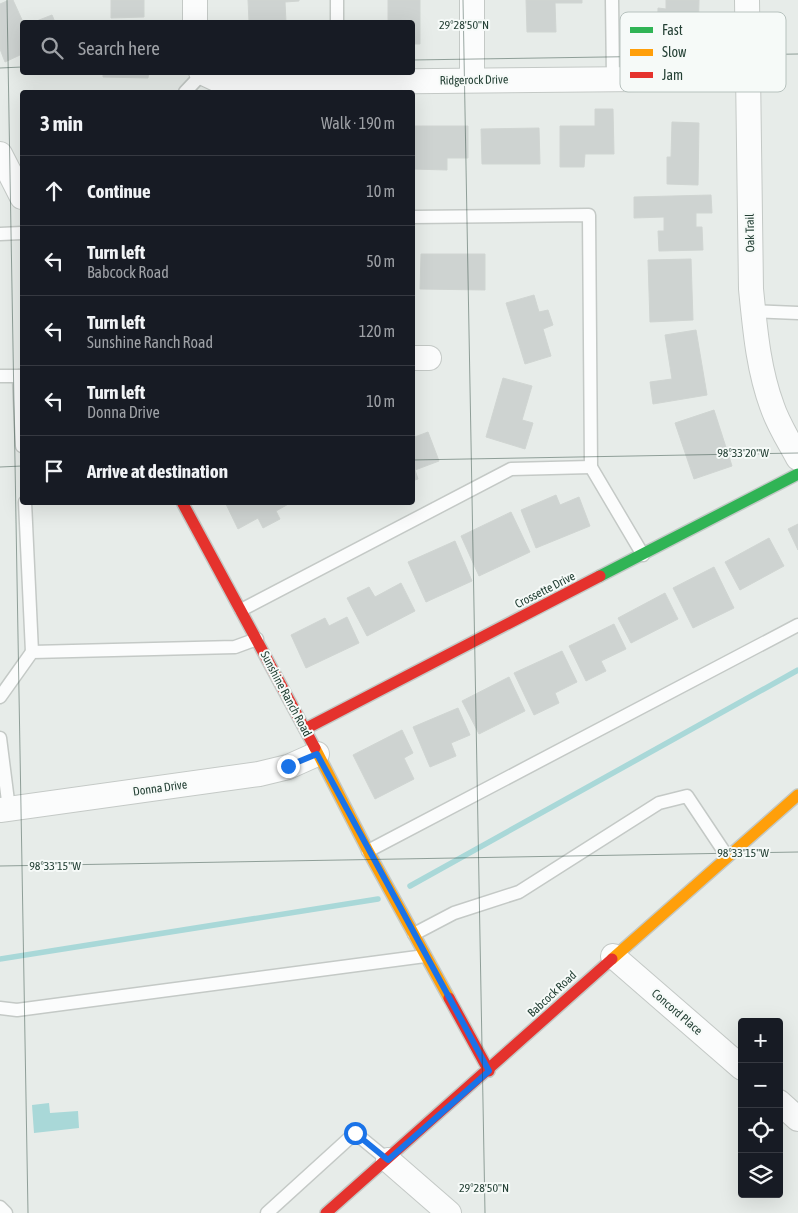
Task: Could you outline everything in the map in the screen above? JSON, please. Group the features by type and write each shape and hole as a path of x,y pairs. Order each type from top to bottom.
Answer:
{"street":[{"path":"195,0 195,20"},
{"path":"472,0 472,80"},
{"name":"Ridgerock Drive","path":"206,75 220,80 337,77 472,80 620,79"},
{"name":"Oak Trail","path":"748,92 753,311 762,368 772,407 798,458"},
{"path":"0,154 20,193"},
{"name":"Crossette Drive","path":"305,729 798,474"},
{"name":"Sunshine Ranch Road","path":"184,505 305,729 368,851 489,1071"},
{"name":"Donna Drive","path":"4,810 259,774 288,766 317,754"},
{"name":"Babcock Road","path":"326,1213 489,1071 613,956 798,795"},
{"name":"Concord Place","path":"613,956 738,1065"},
{"path":"783,1106 798,1119"},
{"path":"388,1160 449,1213"}],"lane":[{"path":"337,0 337,20"},
{"path":"612,0 612,79"},
{"path":"187,90 199,75"},
{"path":"415,217 589,216 591,467 643,554"},
{"path":"0,234 20,233"},
{"path":"753,311 798,313"},
{"path":"0,376 20,376"},
{"path":"241,610 511,469 591,467"},
{"path":"0,697 32,652 25,505"},
{"path":"368,851 798,625"},
{"path":"32,652 235,647 257,640"},
{"path":"0,738 4,810"},
{"path":"414,934 454,913 519,892 659,803 687,796 727,856"},
{"path":"0,1008 17,1010 425,956"},
{"path":"267,1213 355,1133 388,1160"},
{"path":"0,1207 6,1213"}],"water":[{"path":"49,1103 50,1113 78,1111 79,1128 34,1133 32,1105"}],"building":[{"path":"13,0 22,20 20,20 20,55 5,62 0,49 0,4"},
{"path":"111,0 144,0 144,17 111,18"},
{"path":"248,0 299,0 285,2 286,20 249,20"},
{"path":"388,0 420,0 420,44 415,44 415,20 388,20"},
{"path":"526,0 582,0 582,3 555,3 556,32 527,32"},
{"path":"666,0 699,0 699,12 658,12 658,8 666,9"},
{"path":"52,15 54,20 39,20"},
{"path":"103,75 148,75 148,78 103,77"},
{"path":"595,109 613,109 614,154 585,154 584,167 560,167 560,126 595,126"},
{"path":"672,122 699,123 698,185 667,184 667,157 671,157"},
{"path":"415,126 468,126 468,158 447,158 447,170 415,169"},
{"path":"539,128 540,164 482,164 481,129"},
{"path":"711,195 712,213 696,213 696,227 702,227 703,250 659,251 658,231 664,231 664,217 634,218 634,197"},
{"path":"421,254 485,254 485,290 420,289"},
{"path":"691,259 693,320 650,322 648,260"},
{"path":"534,295 539,312 548,310 553,325 543,329 551,356 525,364 506,303"},
{"path":"696,330 707,395 653,404 650,382 672,379 665,335"},
{"path":"503,378 532,386 522,420 533,423 525,449 486,437"},
{"path":"714,410 732,466 694,479 675,423"},
{"path":"428,432 439,461 415,470 415,437"},
{"path":"556,495 560,505 579,497 590,526 536,548 521,510"},
{"path":"226,505 287,505 276,511 280,519 263,528 258,518 238,529"},
{"path":"511,512 530,552 479,576 461,536"},
{"path":"798,524 798,550 788,529"},
{"path":"769,538 784,566 740,590 725,562"},
{"path":"455,541 472,581 426,602 408,562"},
{"path":"714,567 734,608 693,628 673,588"},
{"path":"401,583 415,611 367,636 347,598 369,587 375,597"},
{"path":"665,593 678,619 631,643 618,618"},
{"path":"347,617 359,643 306,668 291,635 325,618 329,626"},
{"path":"614,624 626,649 601,661 606,671 586,681 569,646"},
{"path":"562,651 577,682 555,693 559,703 534,715 514,673"},
{"path":"509,677 525,711 479,734 462,701"},
{"path":"458,708 470,735 451,743 456,756 430,767 413,727"},
{"path":"402,730 413,753 404,758 414,779 375,799 353,755"}],"waterway":[{"path":"410,886 798,670"},
{"path":"0,959 378,899"}],"traffic: fast":[{"path":"600,576 798,474"}],"traffic: slow":[{"path":"315,748 368,851 449,998"},
{"path":"612,959 798,795"}],"traffic: jam":[{"path":"184,505 315,748"},
{"path":"305,729 600,576"},
{"path":"326,1213 612,959"},
{"path":"449,998 489,1071"}],"route":[{"path":"288,766 317,754 489,1071 388,1160 355,1133"}]}
